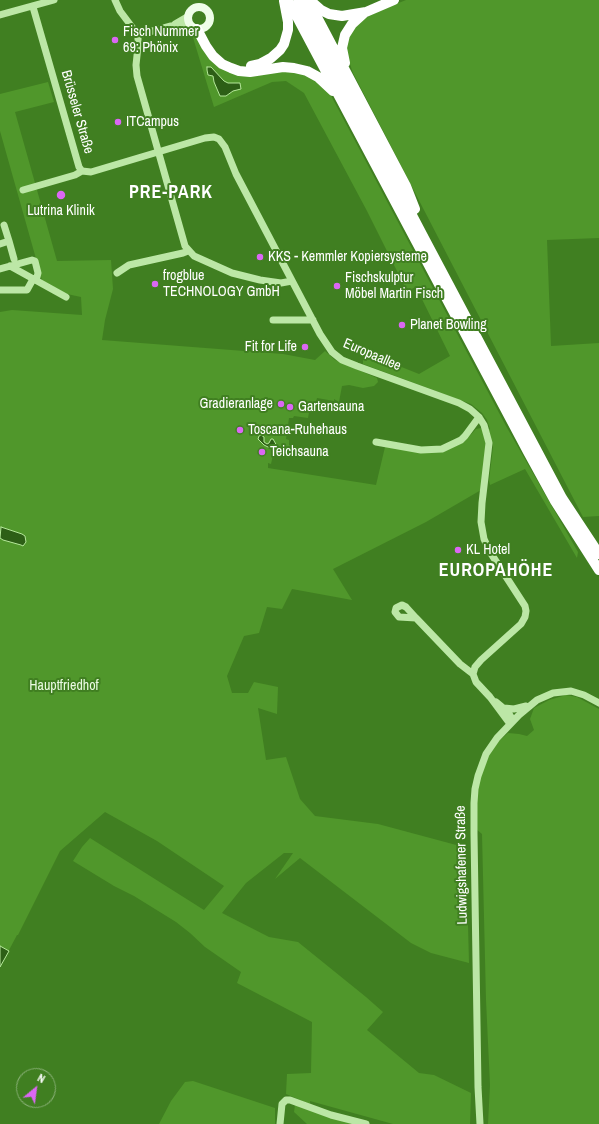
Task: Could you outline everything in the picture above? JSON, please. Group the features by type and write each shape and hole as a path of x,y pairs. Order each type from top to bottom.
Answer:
{"highway":[{"path":"195,24 218,56 225,61 242,67 260,64 276,55 284,44 288,22 284,0"},
{"path":"288,0 531,458 555,501 599,570"},
{"path":"299,0 562,498 599,554"},
{"path":"309,0 406,186 417,214 424,238"},
{"path":"309,0 321,10 333,15 346,16 366,12 394,0"},
{"path":"348,77 343,52 344,39 350,27 366,12"},
{"path":"195,24 206,46 213,56 222,64 239,71 250,72 283,67 307,71 318,77 326,84 345,106"}],"main road":[{"path":"195,4 206,9 210,15 209,22 195,24 190,11 195,4"}],"street":[{"path":"0,15 54,0"},
{"path":"115,0 138,35 136,65 137,76 180,230 188,251 204,261 232,273 260,280 281,283 292,281"},
{"name":"Brüsseler Straße","path":"33,7 79,167 82,171 91,172 159,152"},
{"path":"138,35 171,26 195,24"},
{"name":"Europaallee","path":"159,152 210,137 219,139 222,142 236,174 328,347 342,360 459,403 470,409 479,417"},
{"path":"23,190 75,175 82,171"},
{"path":"4,225 14,259"},
{"path":"0,244 9,242"},
{"path":"117,273 129,265 188,251"},
{"path":"0,269 32,260 35,261 38,273 27,290 0,290"},
{"path":"10,266 66,297"},
{"path":"274,320 313,320"},
{"path":"376,442 421,450 442,449 461,440 479,417 484,425 489,444 482,503 481,522 484,539 490,552 525,606 526,611 525,617 521,624 481,660 475,667 473,674"},
{"path":"416,618 460,664 473,674 476,682 490,697 510,724"},
{"name":"Ludwigshafener Straße","path":"479,1122 474,834 475,789 481,768 489,749 500,733 534,703 549,694 566,691 584,695 599,703"},
{"path":"490,697 510,715 510,724"},
{"path":"503,708 516,709 534,703"},
{"path":"280,1124 282,1104 286,1100 290,1100 331,1115 366,1124"}],"green space":[{"path":"406,0 599,0 599,238 547,240 551,346 599,343 599,516 583,517 353,73 346,52 348,37 358,22 381,10"},
{"name":"Hauptfriedhof","path":"191,31 195,33 220,65 303,73 327,88 506,426 578,552 577,558 525,469 490,485 489,481 493,447 492,441 486,445 481,490 426,522 333,569 352,600 292,589 282,609 267,607 259,633 244,636 227,676 232,693 248,693 254,682 278,687 277,714 258,708 266,760 286,757 300,799 315,816 378,824 460,846 466,849 469,963 431,953 411,943 300,858 275,879 293,853 284,853 246,883 222,913 269,937 298,942 366,997 383,1012 367,1030 419,1073 434,1075 471,1093 470,1124 393,1124 310,1101 310,1104 286,1094 287,1074 311,1073 312,1022 237,983 241,972 205,947 176,922 73,861 90,838 204,910 224,886 157,841 105,812 60,851 18,935 0,967 0,538 3,540 22,534 0,528 0,312 12,310 82,315 81,297 67,294 42,280 0,131 0,94 48,82 54,102 15,112 57,261 111,260 113,289 105,320 102,340 283,354 315,360 325,351 335,360 377,378 378,382 374,386 363,388 349,385 342,386 339,402 334,399 334,401 317,398 316,403 310,407 308,418 294,416 293,418 289,418 286,439 289,440 289,445 292,446 289,458 273,455 271,464 268,463 268,468 376,485 385,447 453,447 464,442 476,429 481,428 484,432 490,429 487,420 482,413 471,404 363,364 363,358 399,366 419,374 450,356 416,287 407,291 367,211 304,93 286,81 272,82 214,107"},
{"path":"566,695 577,697 599,709 599,1124 488,1124 490,1085 486,1000 482,834 476,829 477,793 488,757 498,742 508,733 527,736 534,730 530,719 534,708 549,700"},
{"path":"193,1081 275,1108 275,1124 159,1124 171,1101 185,1082"},
{"path":"295,1105 353,1124 307,1124 294,1112"}],"shaded area":[{"path":"207,67 211,67 224,81 228,83 240,83 241,89 233,91 226,96 220,96 213,76 208,75"},
{"path":"261,435 264,437 264,442 267,444 271,439 273,439 278,448 270,448 264,445 258,439"},
{"path":"1,527 22,534 25,536 26,542 23,546 3,540 0,538"},
{"path":"0,946 9,951 0,967"}],"place":[{"name":"Fisch Nummer 69: Phönix","path":"115,40"},
{"name":"ITCampus","path":"118,122"},
{"name":"Lutrina Klinik","path":"61,195"},
{"name":"KKS - Kemmler Kopiersysteme","path":"260,257"},
{"name":"frogblue TECHNOLOGY GmbH","path":"155,284"},
{"name":"Fischskulptur Möbel Martin Fisch","path":"337,286"},
{"name":"Planet Bowling","path":"402,325"},
{"name":"Fit for Life","path":"305,347"},
{"name":"Gradieranlage","path":"281,404"},
{"name":"Gartensauna","path":"290,407"},
{"name":"Toscana-Ruhehaus","path":"240,430"},
{"name":"Teichsauna","path":"262,452"},
{"name":"KL Hotel","path":"458,550"}],"district":[{"name":"PRE-PARK","path":"171,193"},
{"name":"EUROPAHÖHE","path":"496,571"}]}
